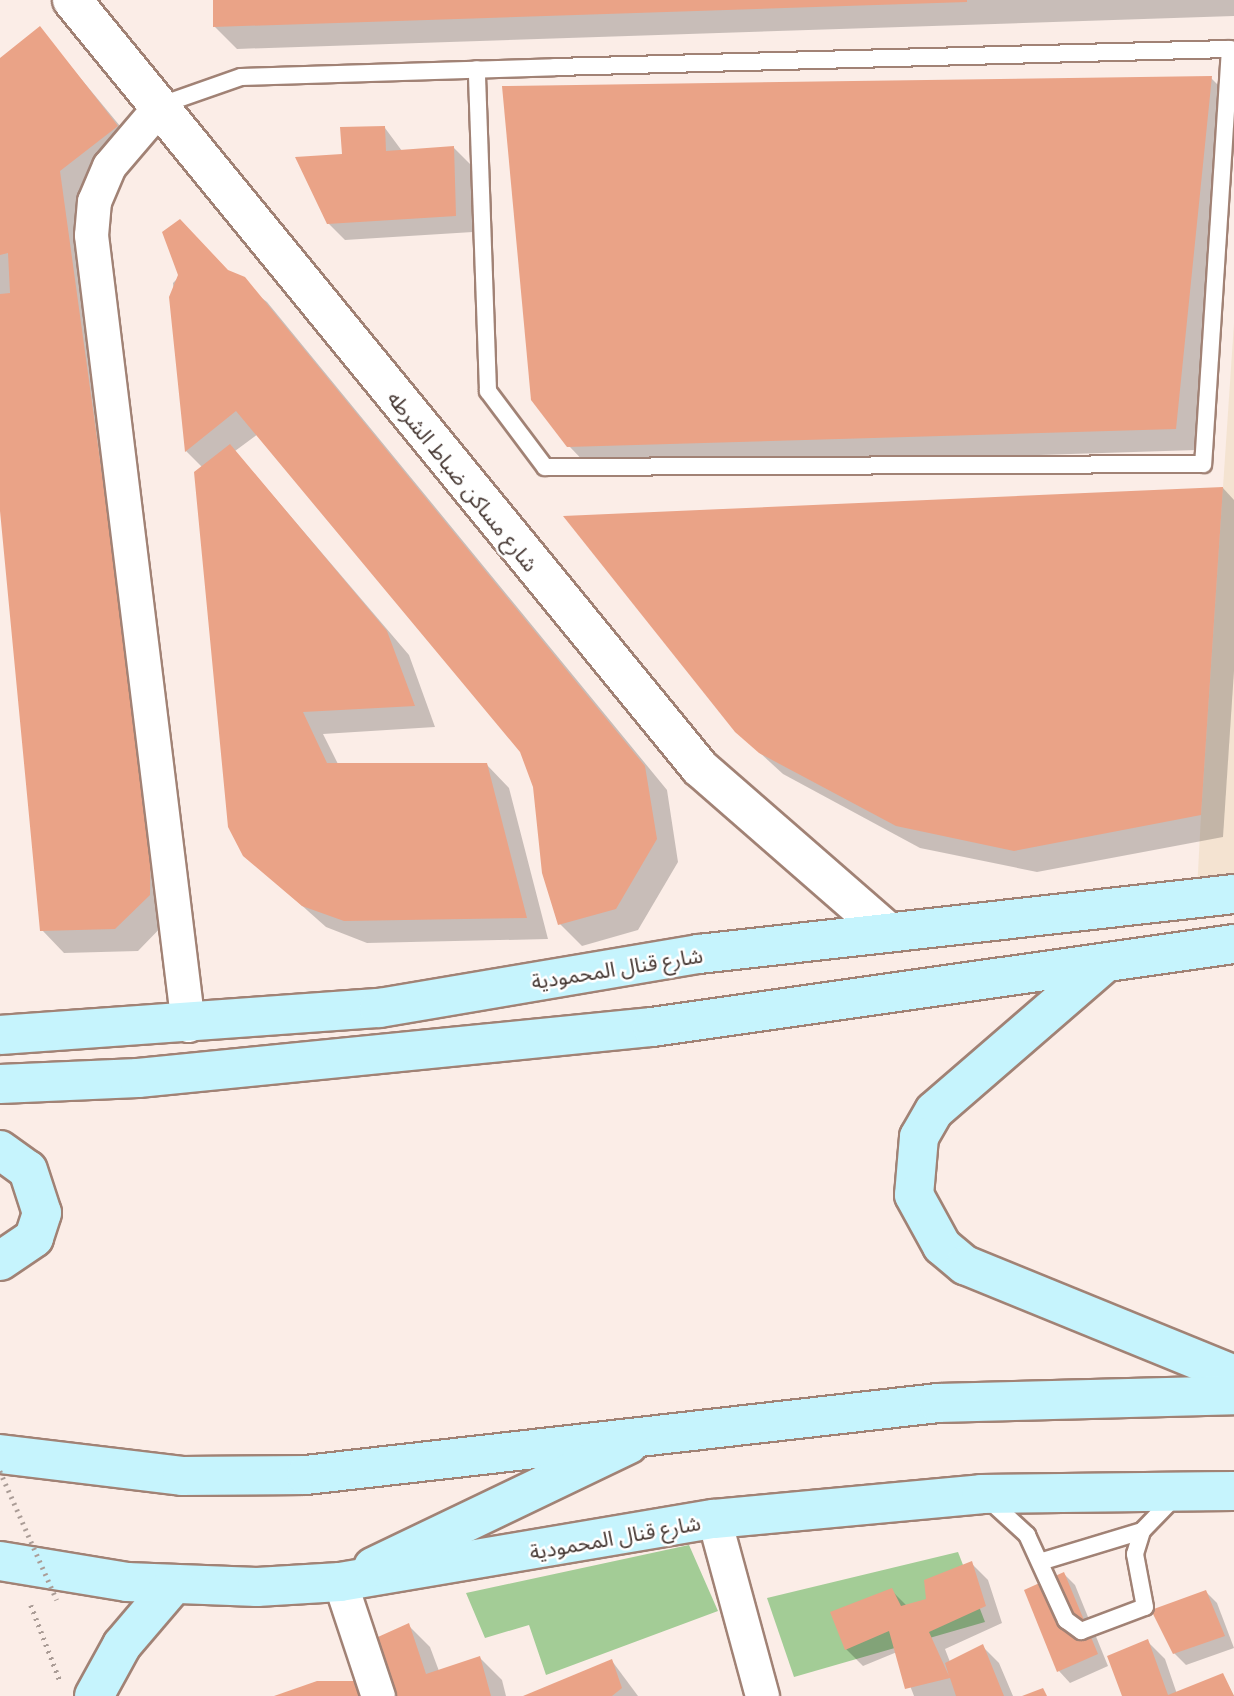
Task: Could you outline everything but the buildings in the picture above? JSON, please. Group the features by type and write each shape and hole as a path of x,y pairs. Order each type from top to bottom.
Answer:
{"main road":[{"name":"شارع قنال المحمودية","path":"0,1035 188,1025 379,1008 699,954 887,930 1234,894"},
{"path":"0,1084 138,1078 652,1027 1234,944"},
{"path":"1105,963 934,1111 919,1137 915,1195 942,1247 965,1265 1234,1375"},
{"path":"0,1150 29,1170 42,1213 34,1238 0,1261"},
{"path":"0,1454 182,1476 306,1475 656,1431 938,1403 1234,1395"},
{"path":"340,1583 656,1431"},
{"name":"شارع قنال المحمودية","path":"8,1563 174,1584 340,1583 714,1519 981,1494 1234,1491"},
{"path":"94,1696 122,1645 174,1584"}],"street":[{"name":"شارع مساكن ضباط الشرطه","path":"72,0 162,105 700,768 887,930"},
{"path":"162,105 109,166 94,201 91,235 188,1025"},
{"path":"714,1519 762,1696"},
{"path":"340,1583 378,1696"}],"lane":[{"path":"162,105 241,77 477,69 1230,49 1203,464 545,467 488,391 477,69"},
{"path":"981,1494 1027,1535 1042,1561 1066,1620 1072,1628 1091,1629 1145,1607 1135,1554 1142,1531 1165,1505 1196,1491"},
{"path":"1042,1561 1142,1531"}],"path":[{"path":"0,1471 57,1600"},
{"path":"8,1563 66,1696"}],"shaded area":[{"path":"1234,323 1234,886 1197,891 1201,815"}],"green space":[{"path":"689,1545 718,1611 546,1675 529,1625 485,1638 466,1593"},
{"path":"958,1552 985,1622 794,1677 767,1598"}]}
